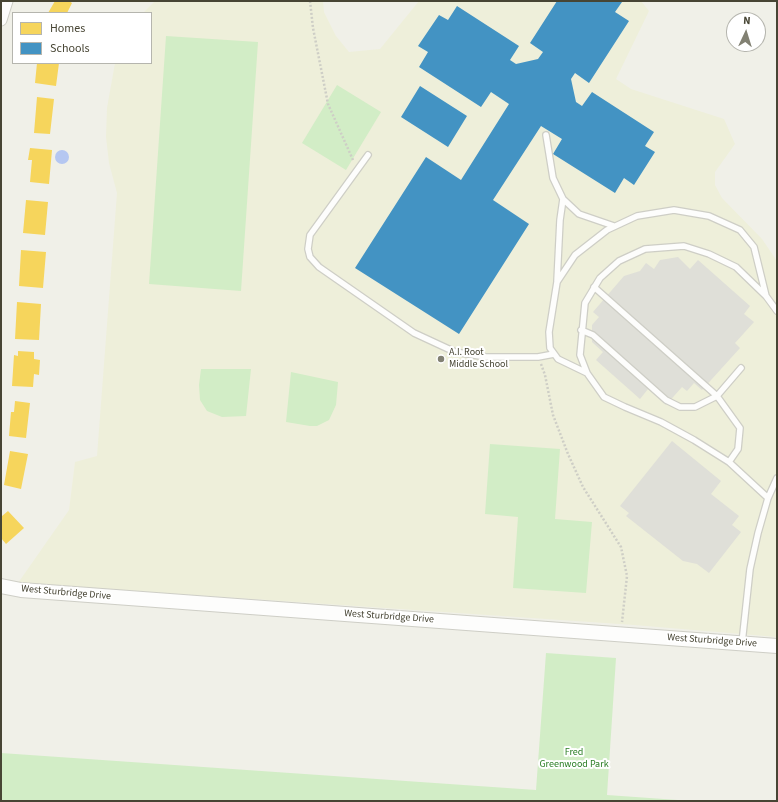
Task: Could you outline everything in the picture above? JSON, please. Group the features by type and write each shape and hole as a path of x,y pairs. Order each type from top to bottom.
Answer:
{"street":[{"path":"1,20 7,1"},
{"name":"West Sturbridge Drive","path":"1,586 36,591 777,646"}],"lane":[{"path":"546,135 553,178 563,199 579,214 614,226"},
{"path":"368,155 310,235 308,249 310,257 319,267 414,333 455,352 486,357 538,357 554,354"},
{"path":"563,199 560,220 557,282 548,332 550,348 558,359 587,373"},
{"path":"557,282 575,255 607,230 637,216 674,210 709,216 740,230 754,247 766,296"},
{"path":"768,498 729,462 694,440 661,422 625,408 604,397 587,373 580,355 585,303 594,287 600,278 619,261 645,249 684,246 709,254 736,267 766,296 777,311"},
{"path":"594,287 717,396 740,428 738,449 729,462"},
{"path":"582,330 593,335 666,400 680,407 695,407 717,396 741,368"},
{"path":"742,643 750,569 768,498 777,478"}],"path":[{"path":"310,1 312,28 328,104 358,170"},
{"path":"538,357 545,375 553,415 568,454 583,487 621,548 627,576 621,634"}],"shaded area":[{"name":"A.I. Root Middle School","path":"155,1 323,1 324,12 336,36 349,52 380,49 419,1 641,1 649,11 616,79 631,89 724,119 735,144 715,172 715,185 722,198 762,239 777,261 777,637 634,625 18,583 69,510 75,462 97,456 117,193 109,163 106,137 107,108 115,64 152,64 152,12 144,12"},
{"path":"678,257 690,269 698,260 750,306 744,314 754,322 735,343 740,348 702,390 694,383 687,391 682,387 666,405 648,389 640,399 596,360 603,352 592,342 592,325 599,317 593,312 624,276 640,271 646,263 654,269 660,260"},
{"path":"672,441 721,481 711,494 739,516 732,525 741,532 709,573 697,564 683,561 626,516 629,513 620,506"}],"green space":[{"path":"166,36 258,42 241,291 149,284"},
{"path":"337,85 381,112 346,170 302,143"},
{"path":"201,369 251,369 246,416 222,417 207,411 200,400 199,385"},
{"path":"291,372 338,382 336,405 329,420 317,426 286,422"},
{"path":"490,444 560,449 555,519 592,522 586,593 513,588 518,517 485,514"},
{"name":"Fred Greenwood Park","path":"546,653 616,658 607,795 692,801 1,801 1,753 536,790"}],"water":[{"path":"59,150 65,150 69,154 69,160 65,164 59,164 55,160 55,154"}],"building: Homes":[{"path":"55,1 69,1 72,3 68,12 49,12"},
{"path":"37,64 59,64 56,86 35,83"},
{"path":"37,97 54,99 50,134 34,133"},
{"path":"30,148 52,150 49,184 30,182 32,160 28,160"},
{"path":"26,200 48,202 45,235 23,233"},
{"path":"21,250 46,252 43,288 19,286"},
{"path":"17,302 41,304 39,340 15,339"},
{"path":"18,351 34,352 34,359 40,360 39,375 34,374 33,387 12,386 14,355 18,356"},
{"path":"15,401 30,403 26,438 9,436 11,412 14,412"},
{"path":"10,451 28,454 21,489 4,485"},
{"path":"8,511 24,528 6,544 1,538 1,515 2,516"}],"building: Schools":[{"path":"557,1 622,2 615,12 629,21 589,83 575,73 571,79 576,102 582,106 592,92 654,132 645,146 655,152 634,185 624,178 615,193 553,154 562,139 541,126 493,200 529,224 459,334 355,268 426,157 461,180 509,104 491,92 481,107 419,67 428,52 418,46 439,15 448,20 457,6 519,46 510,60 516,64 538,59 543,52 530,43"},
{"path":"420,86 467,116 448,147 401,117"}],"place":[{"name":"A.I. Root Middle School","path":"441,359"}]}
